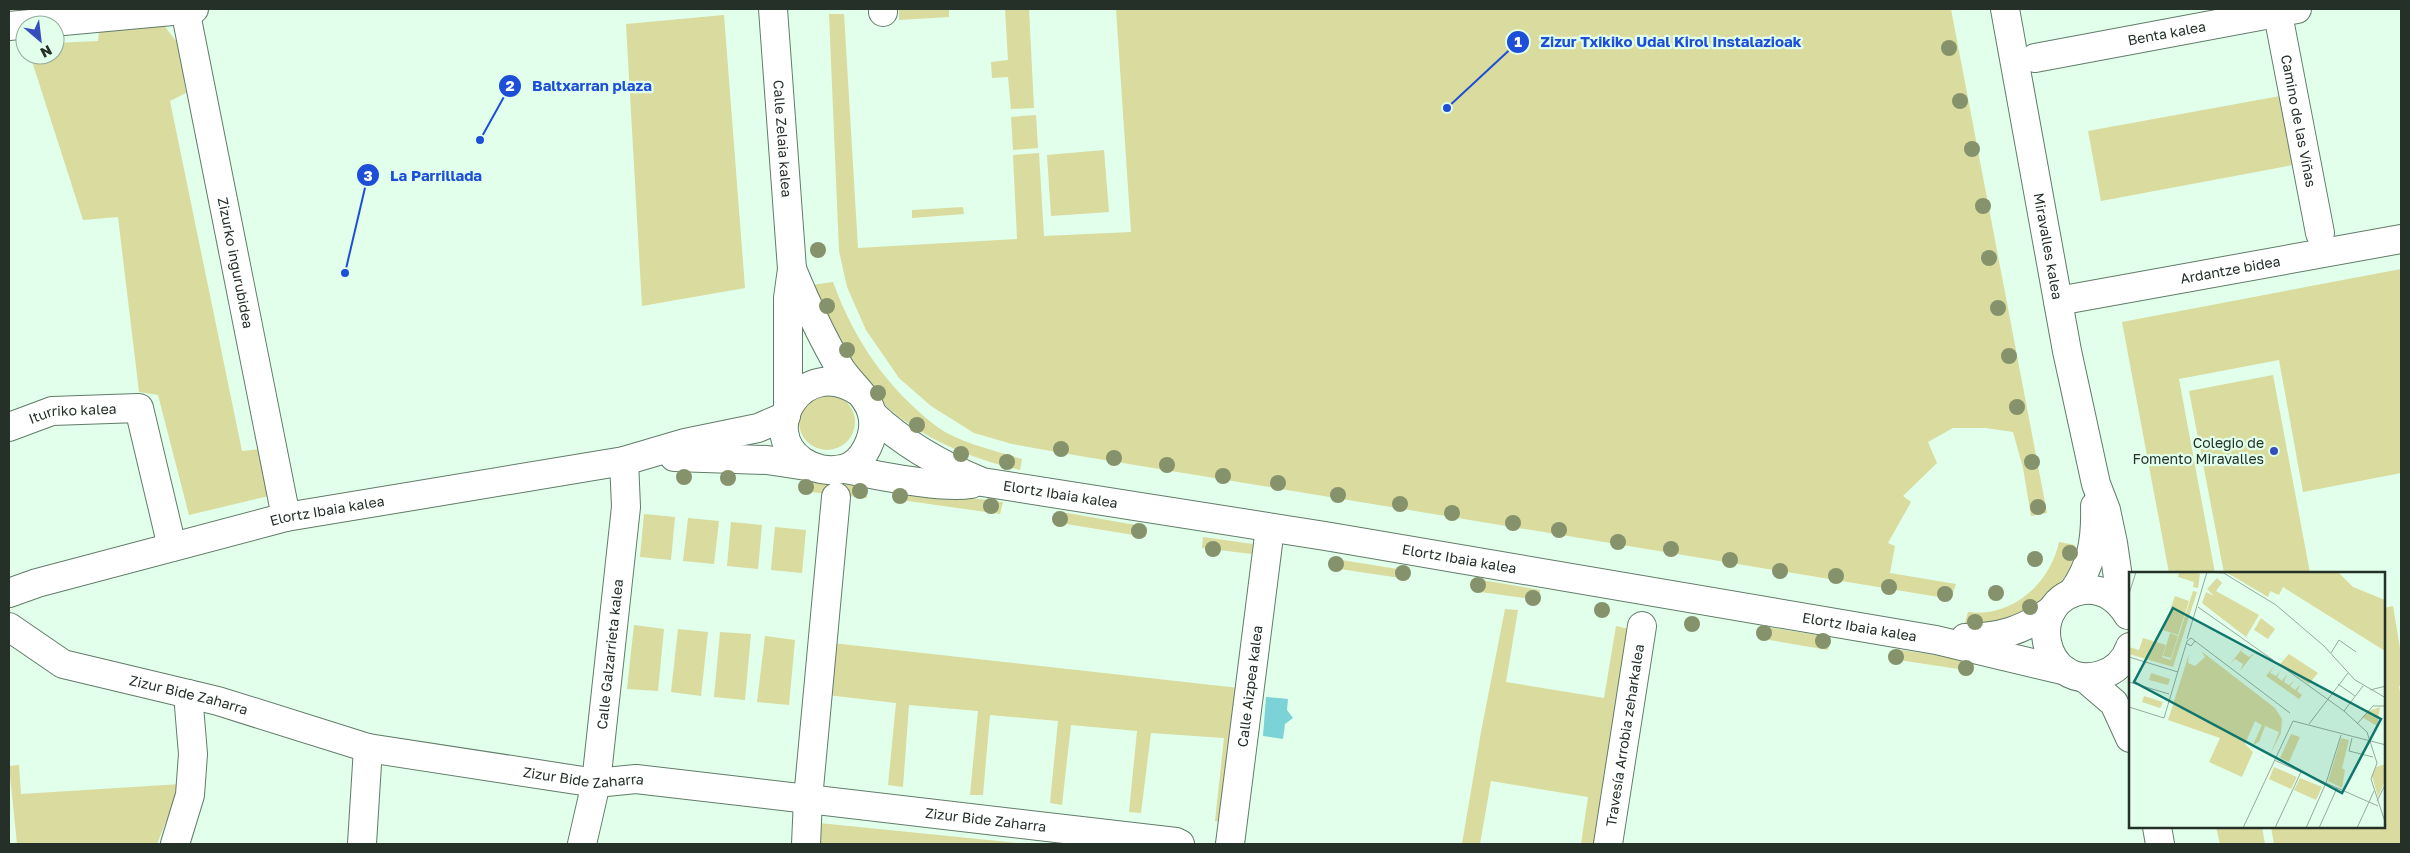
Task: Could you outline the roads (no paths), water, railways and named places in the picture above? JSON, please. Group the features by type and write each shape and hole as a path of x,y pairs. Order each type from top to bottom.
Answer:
{"street":[{"path":"65,15 188,9"},
{"name":"Zizurko ingurubidea","path":"188,9 286,517"},
{"name":"Calle Zelaia kalea","path":"773,9 792,269 788,298 787,412"},
{"name":"Miravalles kalea","path":"2004,9 2067,351 2096,484 2106,510 2126,612"},
{"name":"Benta kalea","path":"2035,58 2284,10"},
{"name":"Camino de las Viñas","path":"2284,10 2320,233"},
{"name":"Ardantze bidea","path":"2058,301 2401,239"},
{"name":"Calle Zelaia kalea","path":"792,269 824,340 842,370 859,392"},
{"path":"834,381 848,384 859,392 868,403 873,415 874,429 864,453 844,469 815,468 802,461 792,450 786,436 784,422 796,396 807,386 834,381"},
{"name":"Iturriko kalea","path":"9,427 52,411 140,408 172,547"},
{"name":"Elortz Ibaia kalea","path":"9,593 37,583 286,517 624,461 685,443 758,428 787,412"},
{"name":"Elortz Ibaia kalea","path":"873,415 892,433 948,468 982,482"},
{"name":"Elortz Ibaia kalea","path":"650,454 683,458 767,460 815,468"},
{"name":"Calle Galzarrieta kalea","path":"582,844 596,783 626,507 624,461"},
{"name":"Elortz Ibaia kalea","path":"844,469 954,484 982,482 1270,528 1936,640 2076,675"},
{"name":"Miravalles kalea","path":"2072,593 2083,578 2091,559 2096,530 2096,484"},
{"path":"806,844 808,799 836,497"},
{"name":"Calle Aizpea kalea","path":"1230,844 1270,528"},
{"path":"2072,593 2086,590 2099,591 2112,596 2126,612"},
{"name":"Elortz Ibaia kalea","path":"1936,640 2005,635 2024,628 2052,610 2061,600 2072,593"},
{"path":"2052,610 2045,636 2048,649 2055,662 2114,703 2129,736"},
{"name":"Travesía Arrobia zeharkalea","path":"1608,844 1642,626"},
{"name":"Zizur Bide Zaharra","path":"9,627 63,664 218,701 368,748 596,783 636,779 1176,842 1180,844"},
{"path":"2076,675 2108,673 2120,664 2129,649"},
{"path":"175,844 190,795 193,754 188,694"},
{"path":"362,844 368,748"},
{"path":"2157,828 2160,844"}],"water":[{"path":"1266,697 1288,699 1287,710 1293,718 1285,724 1283,739 1263,736"}],"place":[{"name":"Zizur Txikiko Udal Kirol Instalazioak","path":"1447,108"},
{"name":"Baltxarran plaza","path":"480,140"},
{"name":"La Parrillada","path":"345,273"},
{"name":"Colegio de Fomento Miravalles","path":"2274,451"}]}
